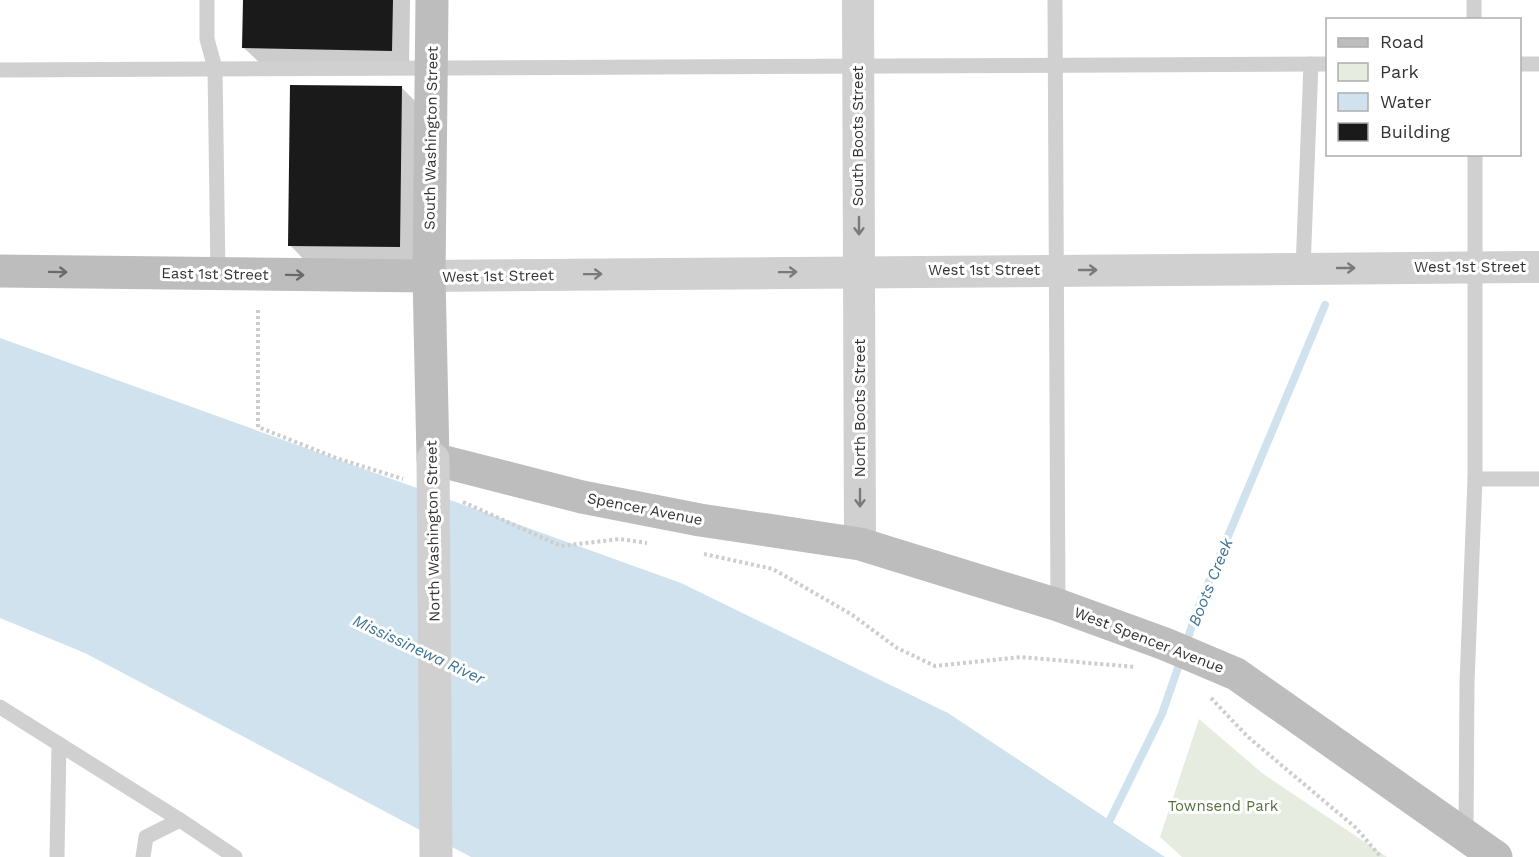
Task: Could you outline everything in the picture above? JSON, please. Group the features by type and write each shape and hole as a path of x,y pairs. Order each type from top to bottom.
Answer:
{"main road":[{"name":"South Washington Street","path":"429,276 432,0"},
{"name":"East 1st Street","path":"0,272 429,276"},
{"name":"North Washington Street","path":"429,276 433,459"},
{"name":"Spencer Avenue","path":"433,459 582,497 700,520 860,544"},
{"name":"West Spencer Avenue","path":"860,544 1058,605 1208,660 1260,690 1496,857"}],"street":[{"name":"South Boots Street","path":"858,0 859,271"},
{"name":"West 1st Street","path":"429,276 1539,267"},
{"name":"North Boots Street","path":"859,271 860,544"},
{"name":"North Washington Street","path":"433,459 436,857"}],"lane":[{"path":"207,0 207,39 215,68 218,274"},
{"path":"1055,0 1058,605"},
{"path":"1474,0 1474,18"},
{"path":"0,70 858,64 1326,64"},
{"path":"1303,269 1311,64"},
{"path":"1521,64 1539,64"},
{"path":"1466,836 1467,683 1475,479 1475,156"},
{"path":"1475,479 1539,480"},
{"path":"0,707 233,856"},
{"path":"57,857 59,744"},
{"path":"143,857 146,837 180,820"}],"path":[{"path":"258,310 258,427 336,458 404,479"},
{"path":"456,500 561,546 620,539 655,545"},
{"path":"701,553 773,569 851,614 897,648 935,666 1021,657 1137,667"},
{"path":"1201,694 1212,698 1262,749 1355,827 1381,857"}],"green space":[{"name":"Townsend Park","path":"1199,719 1262,773 1387,857 1182,857 1160,837"}],"water":[{"name":"Mississinewa River","path":"0,338 681,583 948,713 1165,857 471,857 85,653 0,618"}],"building":[{"path":"243,0 393,0 392,51 242,48"},
{"path":"290,85 402,86 400,247 288,246"}],"waterway":[{"name":"Boots Creek","path":"1185,646 1200,603 1325,305"},
{"name":"Boots Creek","path":"1105,830 1162,714 1181,659"}]}
